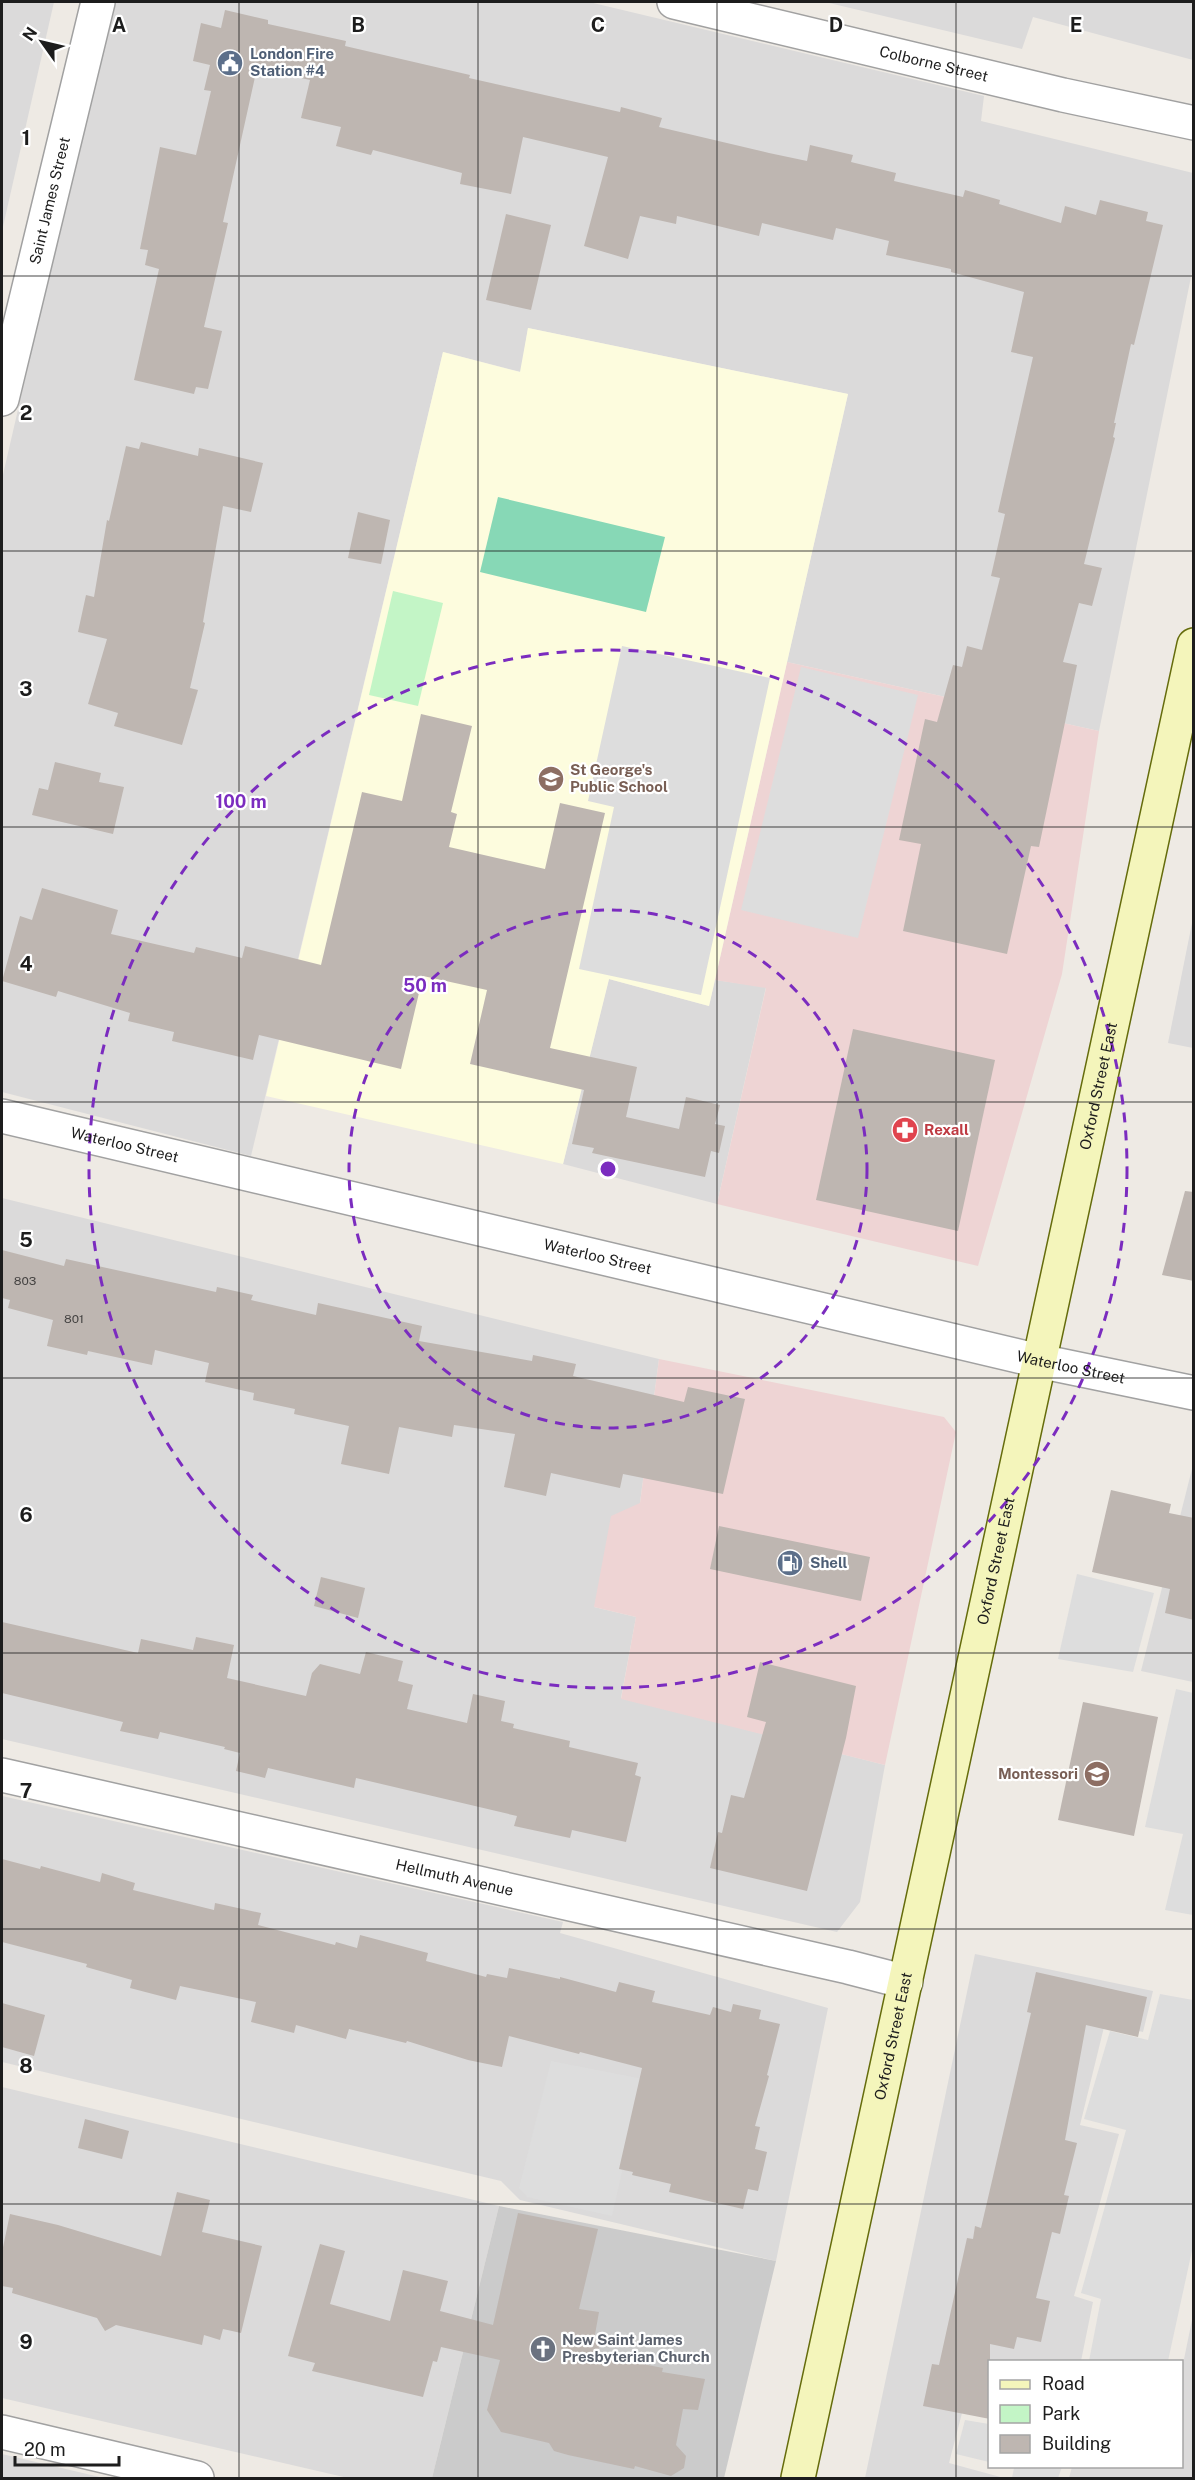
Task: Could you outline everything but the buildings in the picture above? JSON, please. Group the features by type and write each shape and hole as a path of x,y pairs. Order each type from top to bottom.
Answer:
{"main road":[{"name":"Oxford Street East","path":"798,2478 1194,645"}],"street":[{"name":"Saint James Street","path":"2,399 98,2"},
{"name":"Colborne Street","path":"674,2 1063,95 1194,123"},
{"name":"Waterloo Street","path":"2,1116 1039,1361 1194,1393"},
{"name":"Hellmuth Avenue","path":"2,1775 906,1982"},
{"path":"2,2432 155,2474 197,2478"}],"shaded area":[{"path":"2,2 54,2 2,231"},
{"path":"112,2 589,2 984,96 981,121 1193,173 1193,267 1099,731 787,662 848,394 528,328 521,372 443,352 251,1156 2,1092 2,479"},
{"path":"825,2 1193,2 1193,60 1033,17 1022,49"},
{"name":"St George's Public School","path":"528,328 848,394 709,1006 609,979 563,1164 266,1096 443,352 520,372"},
{"path":"622,646 770,678 701,995 579,969 614,807 588,801"},
{"path":"787,662 1099,731 1062,974 978,1266 717,1204 766,988 715,980"},
{"path":"801,667 918,695 858,938 741,910"},
{"path":"1193,918 1194,1048 1168,1043"},
{"path":"609,979 709,1006 715,980 766,987 717,1204 563,1164"},
{"path":"2,1198 659,1359 640,1503 594,1607 636,1617 621,1698 885,1765 860,1902 837,1932 2,1739"},
{"path":"659,1359 944,1417 956,1432 885,1765 621,1699 636,1617 594,1607 611,1516 640,1503"},
{"path":"1193,1465 1193,1682 1141,1671"},
{"path":"1077,1574 1154,1593 1133,1672 1058,1659"},
{"path":"1176,1689 1193,1693 1193,1915 1165,1910 1183,1834 1145,1827"},
{"path":"2,1796 563,1922 560,1933 828,2008 776,2261 520,2200 501,2181 2,2062"},
{"path":"975,1954 1153,1991 1143,2032 1105,2023 1080,2125 1119,2134 1074,2296 1093,2302 1081,2360 988,2360 988,2366 962,2413 949,2463 1004,2478 865,2478"},
{"path":"1160,1994 1193,2000 1193,2246 1168,2360 1089,2360 1101,2299 1081,2293 1126,2130 1084,2119 1110,2031 1148,2040"},
{"path":"551,2061 643,2079 612,2216 527,2197 519,2188"},
{"path":"2,2087 499,2206 432,2478 348,2478 2,2398"},
{"path":"499,2206 776,2261 724,2478 432,2478"},
{"path":"1193,2315 1193,2478 1069,2478 1072,2468 1183,2468 1183,2364"},
{"path":"965,2420 988,2424 988,2462 956,2454"},
{"path":"2,2454 104,2478 2,2478"},
{"path":"1014,2468 1062,2468 1058,2478 1012,2478"}],"green space":[{"path":"498,497 665,537 646,612 480,572"},
{"path":"393,591 443,603 418,706 369,695"}],"place":[{"name":"London Fire Station #4","path":"230,63"},
{"name":"St George's Public School","path":"551,779"},
{"name":"Rexall","path":"905,1130"},
{"name":"Shell","path":"790,1563"},
{"name":"Montessori","path":"1097,1774"},
{"name":"New Saint James Presbyterian Church","path":"543,2349"}]}
